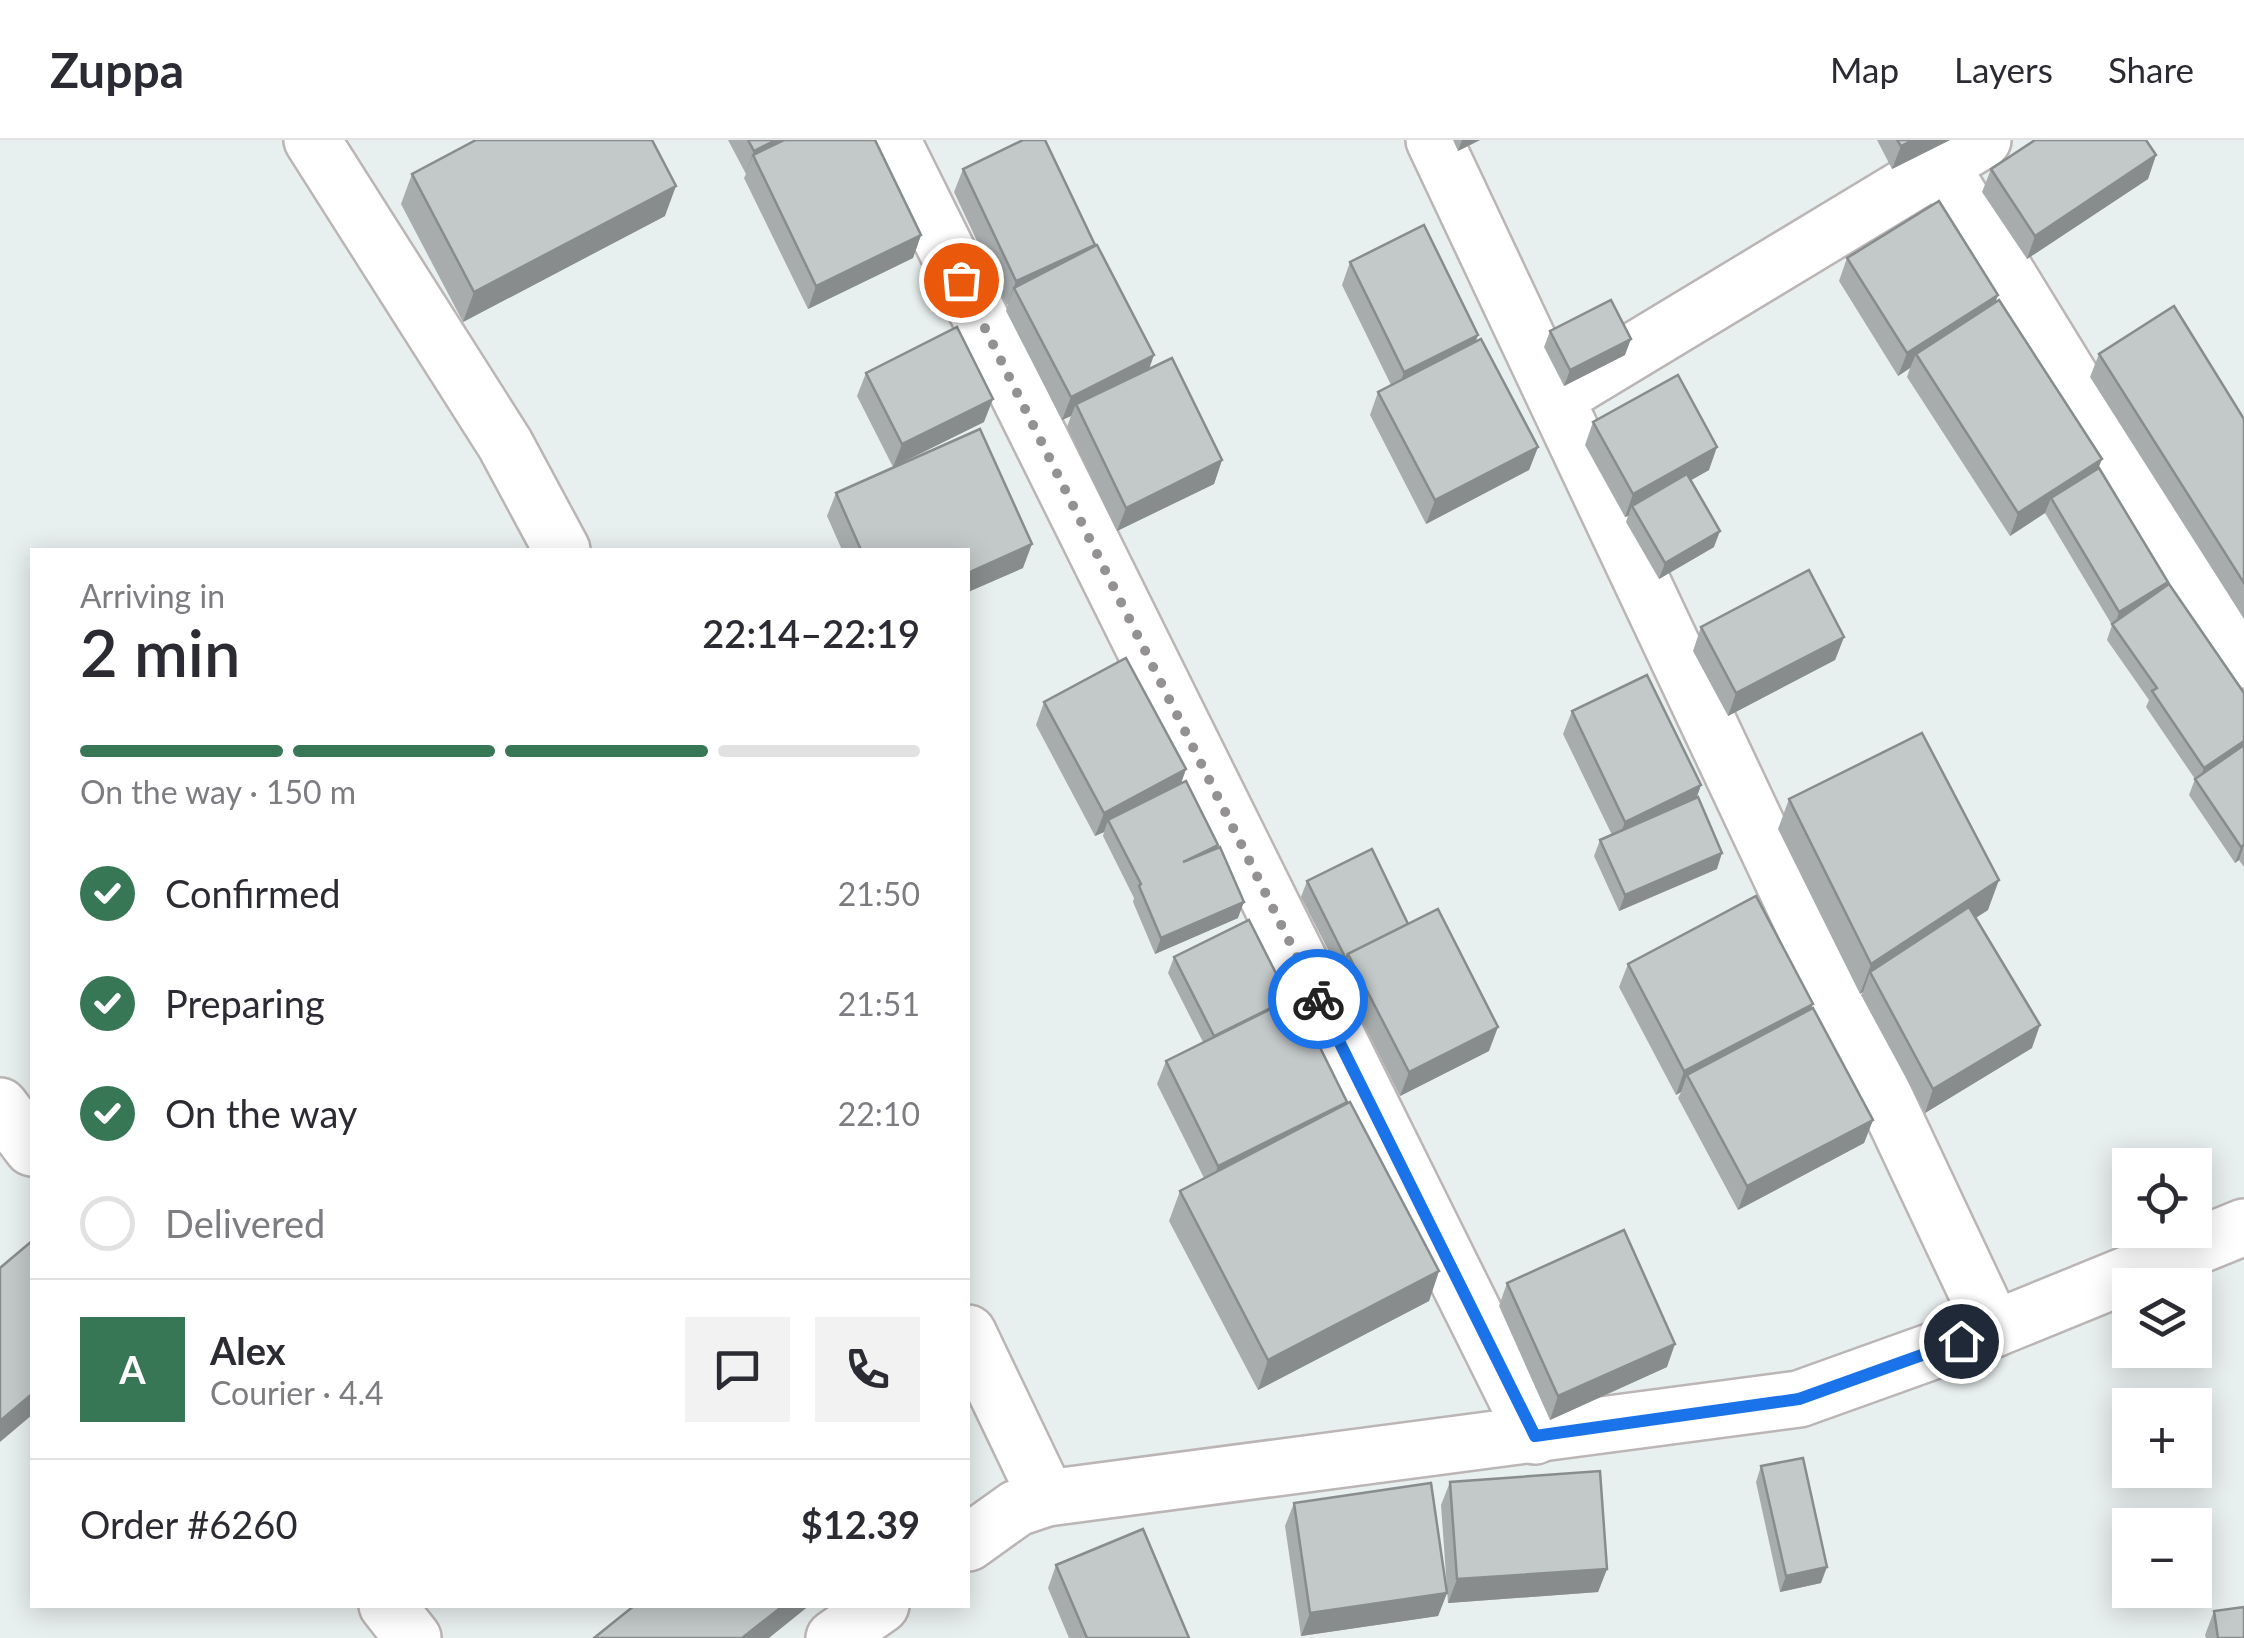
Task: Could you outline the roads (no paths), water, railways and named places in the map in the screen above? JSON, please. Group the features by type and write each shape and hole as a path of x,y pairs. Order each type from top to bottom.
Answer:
{"street":[{"path":"312,140 505,444 561,548"},
{"path":"892,140 1535,1436"},
{"path":"1434,140 1994,1329"},
{"path":"1556,398 1962,153 2244,660"},
{"path":"0,1106 30,1145"},
{"path":"970,1543 1017,1508 1047,1498 1799,1399 1994,1329 2244,1227"},
{"path":"970,1337 1047,1498"},
{"path":"389,1608 412,1638"},
{"path":"834,1638 877,1608"}]}
